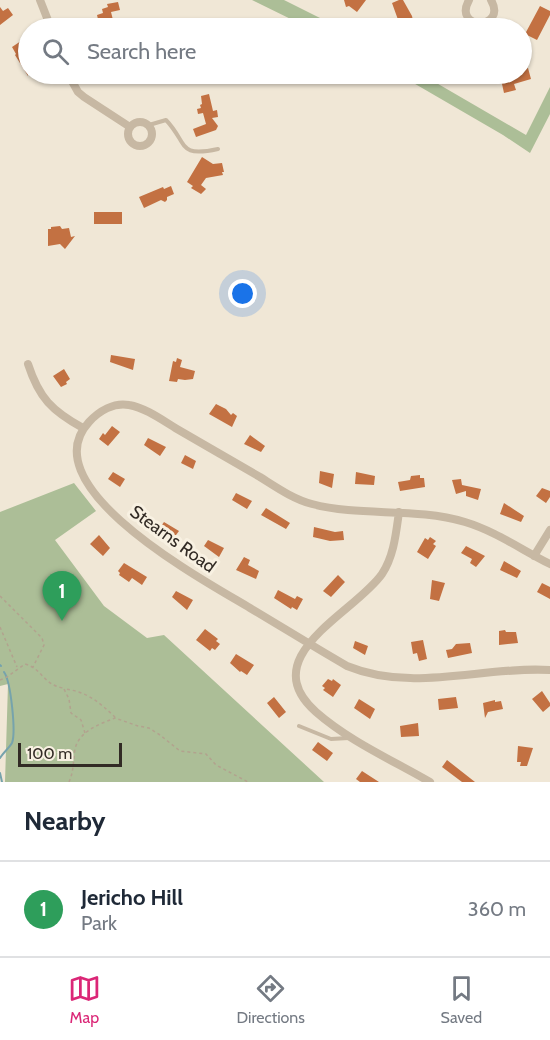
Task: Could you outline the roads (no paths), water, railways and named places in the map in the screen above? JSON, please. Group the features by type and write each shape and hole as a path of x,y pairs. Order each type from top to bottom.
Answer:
{"street":[{"path":"40,0 47,18"},
{"path":"469,0 466,8 469,18"},
{"path":"491,0 495,8 491,18"},
{"path":"74,84 84,97 130,127"},
{"path":"139,122 148,125 152,131 151,139 143,146 136,145 130,140 128,134 130,127 139,122"},
{"path":"28,364 35,386 48,405 62,417 83,428 103,410 126,404 154,415 299,500 336,508 399,512 464,522 493,533 550,564"},
{"name":"Stearns Road","path":"83,428 77,455 80,470 102,501 125,525 155,549 196,576 347,666 365,674 384,678 422,680 518,669 550,670"},
{"path":"399,512 391,555 381,575 308,643 298,660 297,682 301,693 316,712 353,738 430,782"},
{"path":"534,556 550,530"}],"lane":[{"path":"148,125 166,120 186,149 196,152 218,149"},
{"path":"299,726 331,739 353,738"}],"waterway":[{"path":"0,758 12,743 13,737 11,696 4,672"},
{"path":"0,773 2,782"}],"place":[{"name":"Jericho Hill","path":"62,621"}]}
